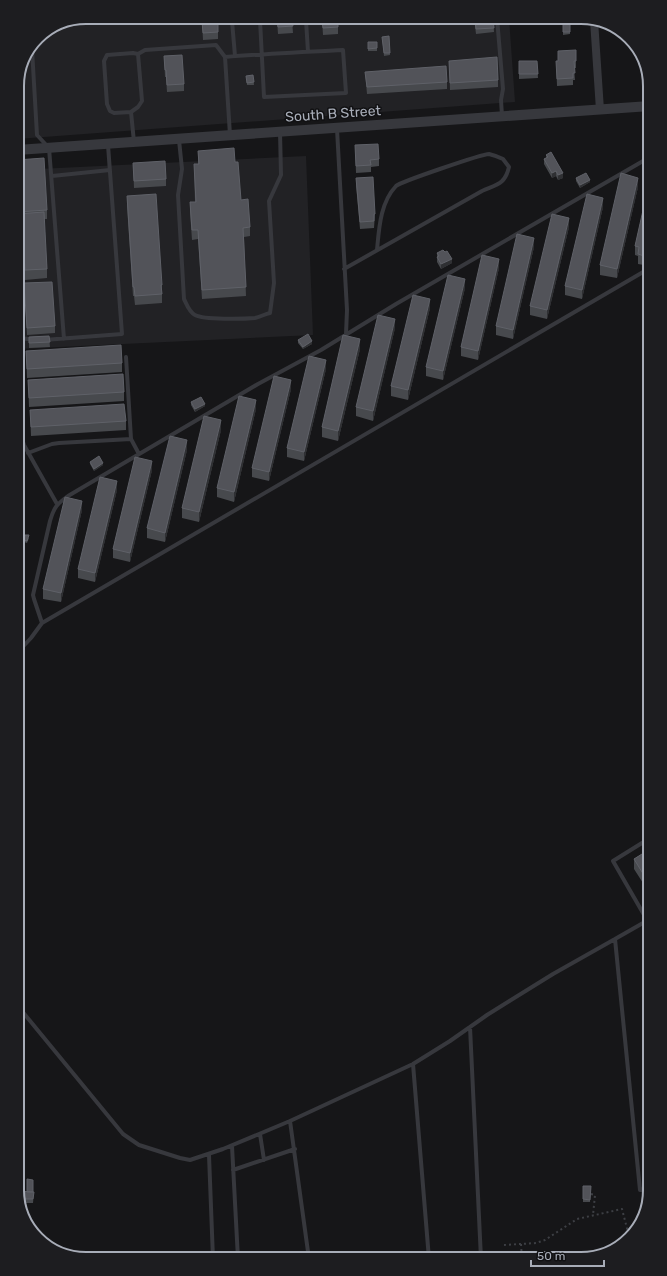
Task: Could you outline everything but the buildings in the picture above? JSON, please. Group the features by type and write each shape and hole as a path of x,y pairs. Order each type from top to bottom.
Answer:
{"street":[{"path":"594,25 600,110"},
{"name":"South B Street","path":"24,150 643,107"}],"lane":[{"path":"232,24 235,56"},
{"path":"225,57 262,54 343,50 346,93 264,97 262,54 260,24"},
{"path":"306,24 308,52"},
{"path":"498,24 503,89 501,100 502,117"},
{"path":"138,54 142,101 138,107 131,112 114,113 110,111 107,104 104,62 107,55 138,54 146,50 216,45 225,57 230,135"},
{"path":"32,55 37,135 49,148 64,339"},
{"path":"131,112 134,142"},
{"path":"337,128 347,310 346,334"},
{"path":"179,139 182,169 178,195 184,299 194,315 200,317 209,319 256,318 270,313 274,283 269,201 281,175 280,132"},
{"path":"24,339 32,340 64,339 122,334 108,144"},
{"path":"344,269 482,190 502,182 507,175 509,167 503,159 488,154 396,185 385,203 380,222 377,250"},
{"path":"42,623 33,595 50,521 57,504 68,496 258,384 321,350 396,304 643,161"},
{"path":"52,176 110,170"},
{"path":"24,646 42,623 643,272"},
{"path":"126,357 131,439 139,454"},
{"path":"28,453 59,443 131,439"},
{"path":"24,445 57,504"},
{"path":"643,843 613,862 643,912"},
{"path":"24,1014 123,1134 139,1145 190,1160 209,1155 260,1134 414,1064 487,1015 553,974 643,923"},
{"path":"615,940 640,1190 643,1190"},
{"path":"470,1027 481,1252"},
{"path":"414,1064 428,1252"},
{"path":"290,1121 307,1252"},
{"path":"260,1134 264,1160"},
{"path":"232,1146 238,1252"},
{"path":"234,1170 294,1149"},
{"path":"209,1155 213,1252"}],"path":[{"path":"590,1194 595,1194 593,1215"},
{"path":"504,1245 536,1243 545,1240 577,1219 622,1209 628,1231"},
{"path":"521,1244 522,1252"}],"shaded area":[{"path":"86,24 509,24 515,102 24,138 24,82 29,62 34,52 42,42 52,34 74,25"},
{"path":"306,156 313,335 24,349 24,170"}]}
